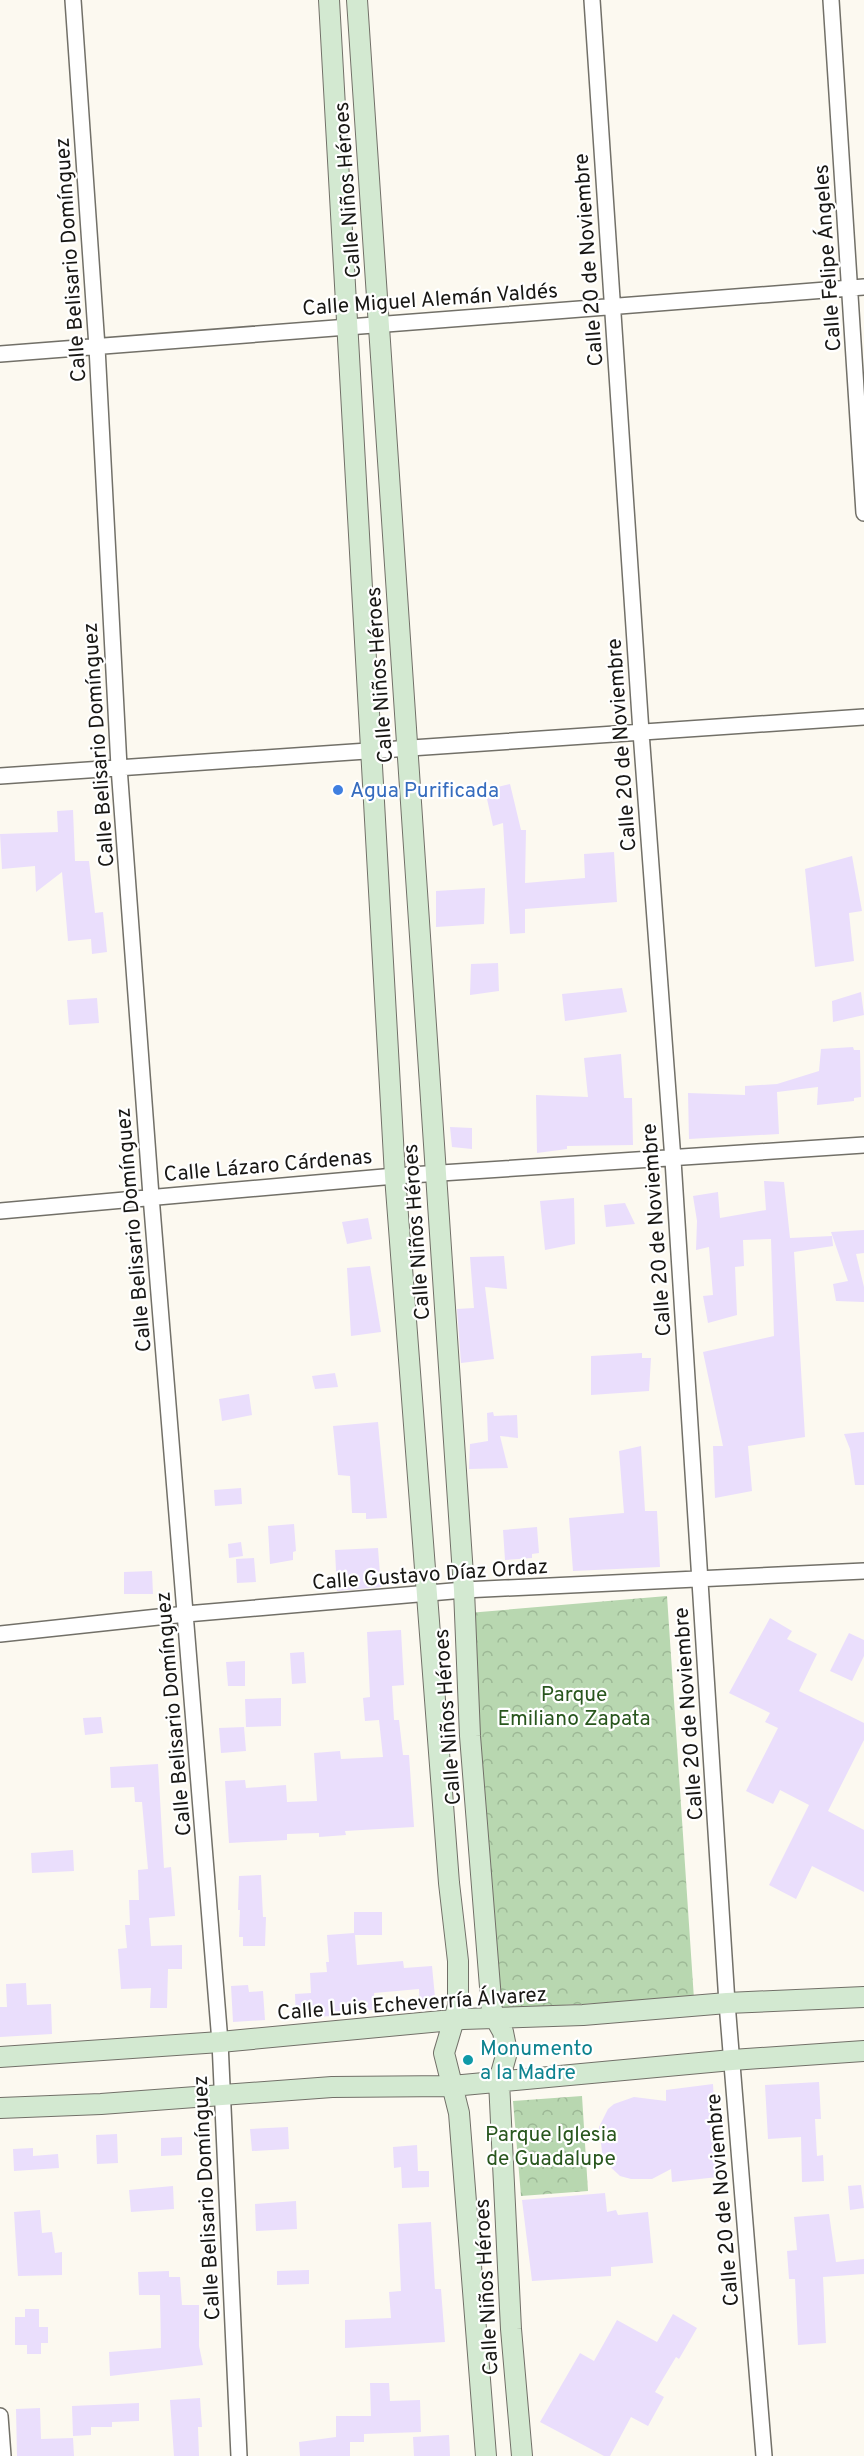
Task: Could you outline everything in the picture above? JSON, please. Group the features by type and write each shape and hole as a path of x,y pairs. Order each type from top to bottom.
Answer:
{"street":[{"name":"Calle Belisario Domínguez","path":"74,0 97,347 119,767 151,1196 220,2042 239,2456"},
{"name":"Calle Niños Héroes","path":"329,0 395,1176 449,1883 458,1961 456,2019 449,2032 444,2053 459,2113 486,2456"},
{"name":"Calle Niños Héroes","path":"357,0 381,323 464,1590 470,1736 494,2018 503,2032 507,2052 499,2081 511,2329 522,2456"},
{"name":"Calle 20 de Noviembre","path":"592,0 641,732 673,1160 727,2003 764,2456"},
{"name":"Calle Felipe Ángeles","path":"831,0 857,287 864,513"},
{"name":"Calle Miguel Alemán Valdés","path":"0,354 857,287"},
{"path":"0,776 864,717"},
{"name":"Calle Lázaro Cárdenas","path":"0,1211 395,1176 673,1160 864,1145"},
{"name":"Calle Gustavo Díaz Ordaz","path":"0,1634 186,1614 464,1590 864,1571"},
{"name":"Calle Luis Echeverría Álvarez","path":"0,2057 220,2042 456,2019 583,2015 727,2003 864,1997"},
{"path":"0,2108 101,2104 222,2093 332,2087 452,2086 732,2060 864,2051"},
{"path":"0,2416 3,2456"}],"green space":[{"name":"Parque Emiliano Zapata","path":"667,1596 694,1999 495,2008 468,1613"},
{"name":"Parque Iglesia de Guadalupe","path":"582,2096 588,2191 521,2196 513,2101"}],"building":[{"path":"510,784 521,830 526,830 525,883 585,878 584,854 614,852 617,902 525,909 525,933 510,934 503,823 493,826 485,790"},
{"path":"73,810 75,861 89,861 95,913 103,912 107,952 92,954 91,939 68,941 62,872 36,892 35,866 2,869 0,834 58,832 57,811"},
{"path":"852,856 862,911 849,913 854,961 815,967 805,869"},
{"path":"485,888 484,924 436,927 436,891"},
{"path":"498,963 499,991 470,995 471,964"},
{"path":"622,988 627,1012 565,1021 562,994"},
{"path":"861,992 864,1015 833,1022 832,1001"},
{"path":"97,998 99,1023 69,1025 67,1000"},
{"path":"853,1047 854,1050 860,1050 861,1097 854,1098 854,1101 817,1105 818,1087 777,1092 779,1134 689,1139 688,1093 745,1095 745,1086 777,1084 819,1071 821,1049"},
{"path":"621,1054 624,1098 632,1098 633,1145 567,1146 567,1149 537,1153 536,1095 588,1097 584,1058"},
{"path":"450,1127 472,1128 472,1149 452,1147"},
{"path":"764,1181 784,1182 790,1238 832,1236 833,1246 794,1252 805,1437 748,1446 752,1491 715,1498 713,1446 723,1446 703,1352 774,1336 771,1239 743,1240 744,1266 735,1267 737,1315 708,1323 703,1296 713,1295 709,1247 696,1250 697,1221 693,1196 718,1192 720,1218 766,1210"},
{"path":"574,1198 575,1244 545,1250 540,1201"},
{"path":"625,1203 635,1224 606,1227 604,1205"},
{"path":"368,1218 372,1239 347,1244 342,1222"},
{"path":"864,1230 864,1253 856,1254 864,1287 864,1302 836,1301 833,1284 848,1281 831,1232"},
{"path":"504,1256 507,1289 485,1287 494,1359 461,1363 457,1309 474,1308 470,1257"},
{"path":"370,1266 381,1332 351,1336 347,1268"},
{"path":"642,1353 642,1358 651,1358 649,1391 591,1395 591,1356"},
{"path":"335,1373 338,1387 315,1389 312,1376"},
{"path":"249,1394 252,1415 222,1421 219,1399"},
{"path":"493,1412 494,1416 517,1415 518,1438 500,1436 508,1468 469,1469 470,1444 488,1441 487,1413"},
{"path":"378,1422 387,1518 366,1519 366,1513 352,1513 350,1476 338,1475 333,1426"},
{"path":"864,1432 864,1485 855,1485 850,1449 844,1434"},
{"path":"641,1446 645,1511 657,1511 660,1567 573,1571 569,1518 624,1513 619,1451"},
{"path":"241,1488 242,1504 215,1506 214,1490"},
{"path":"294,1524 296,1551 293,1552 293,1560 270,1564 268,1526"},
{"path":"537,1527 539,1553 532,1554 532,1558 505,1560 503,1530"},
{"path":"241,1542 243,1556 229,1558 228,1544"},
{"path":"378,1548 381,1587 337,1591 335,1550"},
{"path":"254,1558 256,1582 237,1583 236,1559"},
{"path":"152,1571 153,1594 124,1594 124,1572"},
{"path":"770,1618 792,1631 787,1639 817,1654 799,1691 864,1723 864,1740 828,1811 864,1830 864,1892 812,1866 796,1899 769,1885 809,1805 780,1790 773,1804 746,1791 778,1728 765,1722 770,1713 729,1693"},
{"path":"401,1630 404,1685 392,1686 394,1720 399,1720 403,1755 409,1755 414,1827 345,1831 346,1835 319,1837 319,1833 287,1834 287,1840 229,1843 225,1781 245,1780 246,1788 286,1785 287,1802 317,1801 314,1753 340,1751 341,1759 383,1757 379,1720 365,1721 363,1698 370,1697 367,1632"},
{"path":"849,1633 864,1640 864,1656 852,1681 830,1671"},
{"path":"304,1652 306,1683 292,1684 290,1653"},
{"path":"245,1661 245,1686 228,1686 226,1662"},
{"path":"281,1698 281,1726 246,1727 245,1699"},
{"path":"101,1717 103,1733 85,1735 83,1718"},
{"path":"244,1727 246,1751 221,1753 219,1728"},
{"path":"158,1764 164,1868 171,1867 175,1916 149,1918 151,1946 182,1945 182,1969 168,1969 167,2008 150,2008 151,1988 121,1989 118,1949 127,1948 125,1925 130,1925 129,1900 139,1900 138,1870 148,1869 142,1802 135,1802 134,1787 111,1788 110,1767"},
{"path":"73,1850 74,1871 32,1873 31,1853"},
{"path":"261,1875 263,1917 266,1917 265,1946 243,1946 243,1937 239,1937 239,1876"},
{"path":"354,1912 382,1912 382,1935 355,1935 357,1965 403,1961 404,1968 432,1966 436,2008 420,2009 419,1989 374,1993 375,2010 351,2011 351,2015 296,2018 295,1994 311,1993 310,1973 327,1972 326,1962 329,1962 327,1935 354,1933"},
{"path":"26,1983 27,2005 51,2004 52,2034 0,2037 0,2007 7,2007 6,1984"},
{"path":"248,1985 249,1992 263,1991 265,2020 233,2022 231,1986"},
{"path":"819,2082 821,2119 815,2119 817,2156 823,2155 824,2181 802,2182 801,2137 768,2139 765,2085"},
{"path":"713,2084 718,2177 672,2182 671,2169 652,2179 631,2179 620,2176 603,2160 599,2127 608,2109 614,2104 634,2097 666,2101 666,2090"},
{"path":"288,2127 289,2149 252,2151 250,2129"},
{"path":"117,2134 118,2163 97,2164 96,2135"},
{"path":"182,2137 182,2155 161,2156 161,2138"},
{"path":"417,2145 418,2171 429,2171 429,2187 402,2188 401,2167 394,2168 393,2147"},
{"path":"33,2148 33,2156 58,2154 59,2168 14,2171 13,2149"},
{"path":"861,2185 864,2208 850,2210 848,2186"},
{"path":"173,2186 174,2209 131,2212 129,2190"},
{"path":"605,2193 607,2212 616,2210 618,2215 648,2212 653,2263 611,2267 611,2276 532,2281 522,2200"},
{"path":"296,2201 297,2229 256,2231 255,2204"},
{"path":"40,2210 42,2233 52,2232 55,2253 62,2252 62,2275 18,2276 14,2212"},
{"path":"829,2214 836,2262 864,2259 864,2274 823,2277 826,2343 798,2345 795,2279 789,2279 787,2251 797,2250 794,2217"},
{"path":"431,2222 435,2289 441,2289 445,2342 345,2348 345,2320 391,2318 389,2292 401,2291 398,2224"},
{"path":"309,2270 309,2284 277,2285 277,2271"},
{"path":"169,2271 169,2277 180,2277 182,2305 199,2305 199,2346 203,2365 110,2376 109,2352 161,2348 160,2295 139,2295 138,2272"},
{"path":"25,2309 39,2309 39,2327 48,2327 48,2343 41,2343 41,2354 27,2354 27,2345 15,2345 15,2317 25,2317"},
{"path":"673,2314 697,2328 679,2359 676,2357 655,2392 664,2397 648,2426 631,2417 610,2456 604,2456 540,2422 580,2353 594,2361 617,2320 657,2342"},
{"path":"370,2383 389,2383 390,2401 420,2400 421,2432 364,2434 364,2442 350,2442 350,2456 300,2456 299,2442 336,2437 336,2416 371,2416"},
{"path":"200,2398 202,2427 198,2427 199,2456 174,2456 170,2400"},
{"path":"139,2403 139,2421 112,2422 112,2427 91,2427 91,2435 73,2436 72,2406"},
{"path":"40,2408 41,2439 73,2438 74,2456 17,2456 16,2409"},
{"path":"449,2435 450,2456 414,2456 413,2437"}],"place":[{"name":"Agua Purificada","path":"338,790"},
{"name":"Monumento a la Madre","path":"468,2060"}]}
